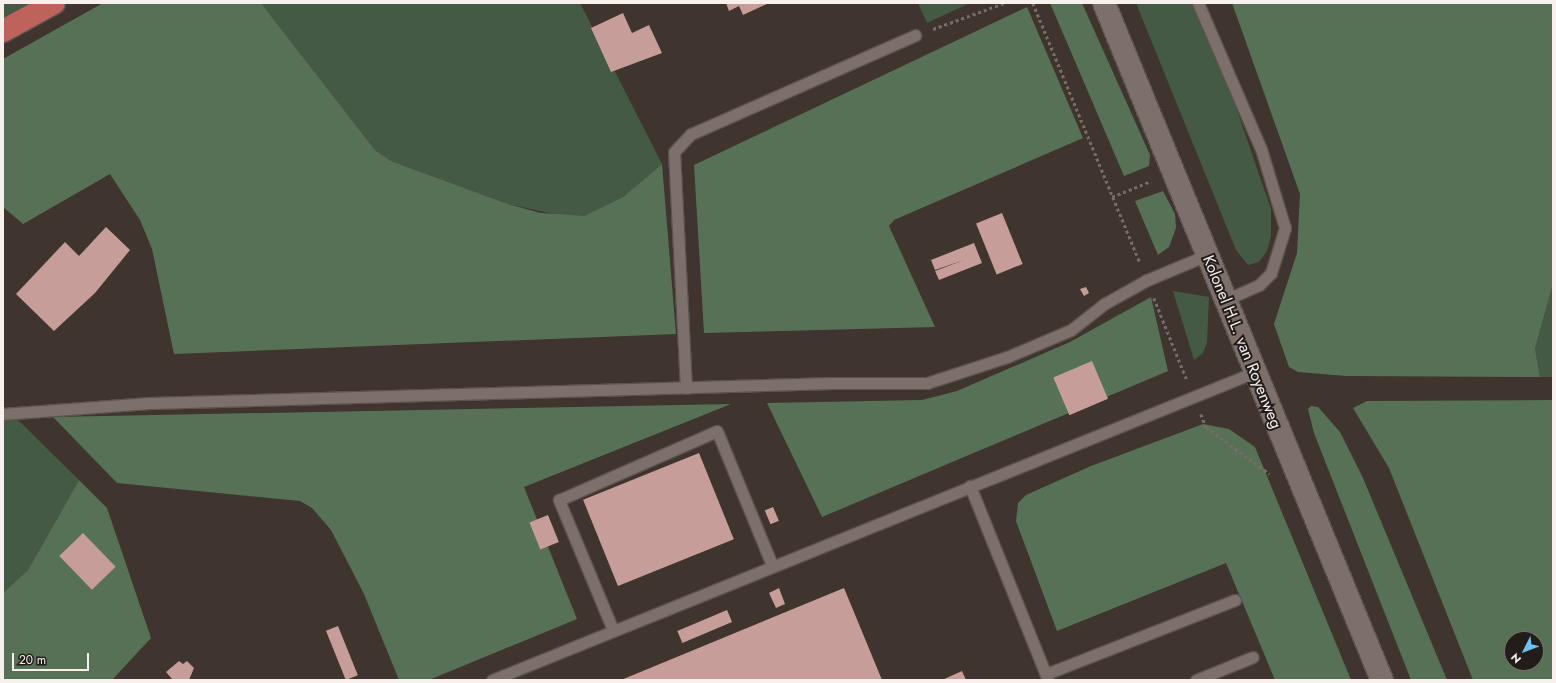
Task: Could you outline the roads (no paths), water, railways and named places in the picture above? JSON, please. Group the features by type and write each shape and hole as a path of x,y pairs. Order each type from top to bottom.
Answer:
{"main road":[{"path":"3,31 54,3"}],"street":[{"name":"Kolonel H.L. van Royenweg","path":"1104,3 1206,255 1382,680"}],"lane":[{"path":"1198,3 1261,149 1285,228 1280,251 1265,280 1225,300"},
{"path":"686,388 674,152 691,134 915,35"},
{"path":"3,414 151,403 686,388 927,383 1007,357 1071,330 1104,304 1146,280 1206,255"},
{"path":"492,680 772,565 1255,372"},
{"path":"613,630 559,500 717,431 772,565"},
{"path":"970,486 1047,677 1235,600"},
{"path":"1196,680 1253,657"}]}
